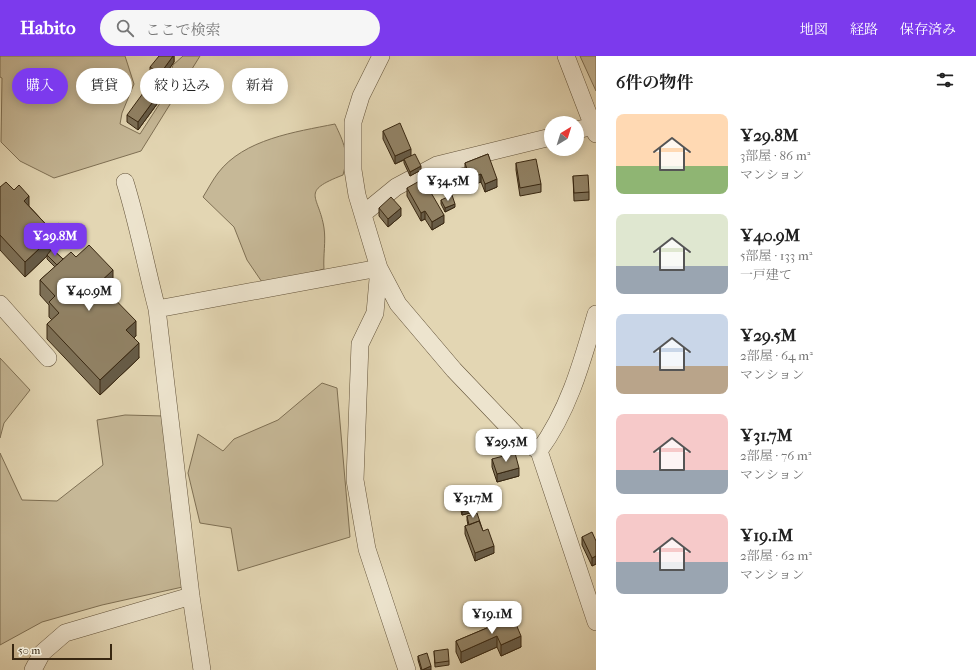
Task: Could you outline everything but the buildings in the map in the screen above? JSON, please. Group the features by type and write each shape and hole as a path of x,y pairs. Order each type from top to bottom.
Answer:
{"street":[{"path":"381,56 361,96 353,122 353,170 357,195 379,268 398,304 454,370 516,435 539,451 596,622"},
{"path":"566,56 589,130"},
{"path":"363,214 396,187 437,165 544,138"},
{"path":"125,182 139,229 145,263 157,310 191,596 202,670"},
{"path":"157,310 379,268"},
{"path":"379,268 375,313 360,344 355,480 367,549 408,670"},
{"path":"0,304 48,358"},
{"path":"539,451 554,430 568,399 596,314"},
{"path":"34,670 42,653 65,634 191,596"}],"shaded area":[{"path":"0,56 125,56 129,68 76,68 76,104 126,104 120,124 140,134 159,104 170,104 141,151 54,178 20,161 1,142 2,78 0,77"},
{"path":"183,56 200,56 193,68 172,68 173,65"},
{"path":"580,56 596,56 596,91"},
{"path":"132,78 134,84 132,89"},
{"path":"335,124 345,148 346,160 343,175 321,186 316,191 315,196 324,228 324,269 264,285 247,260 234,227 203,197 218,173 229,161 242,152 271,139 287,134"},
{"path":"0,358 30,390 4,423 0,438"},
{"path":"322,383 337,388 350,537 238,571 231,528 200,523 188,473 198,434 223,451 234,439 278,420"},
{"path":"125,415 164,416 187,586 102,605 42,622 0,645 0,453 22,500 57,501 103,465 97,420"}]}
